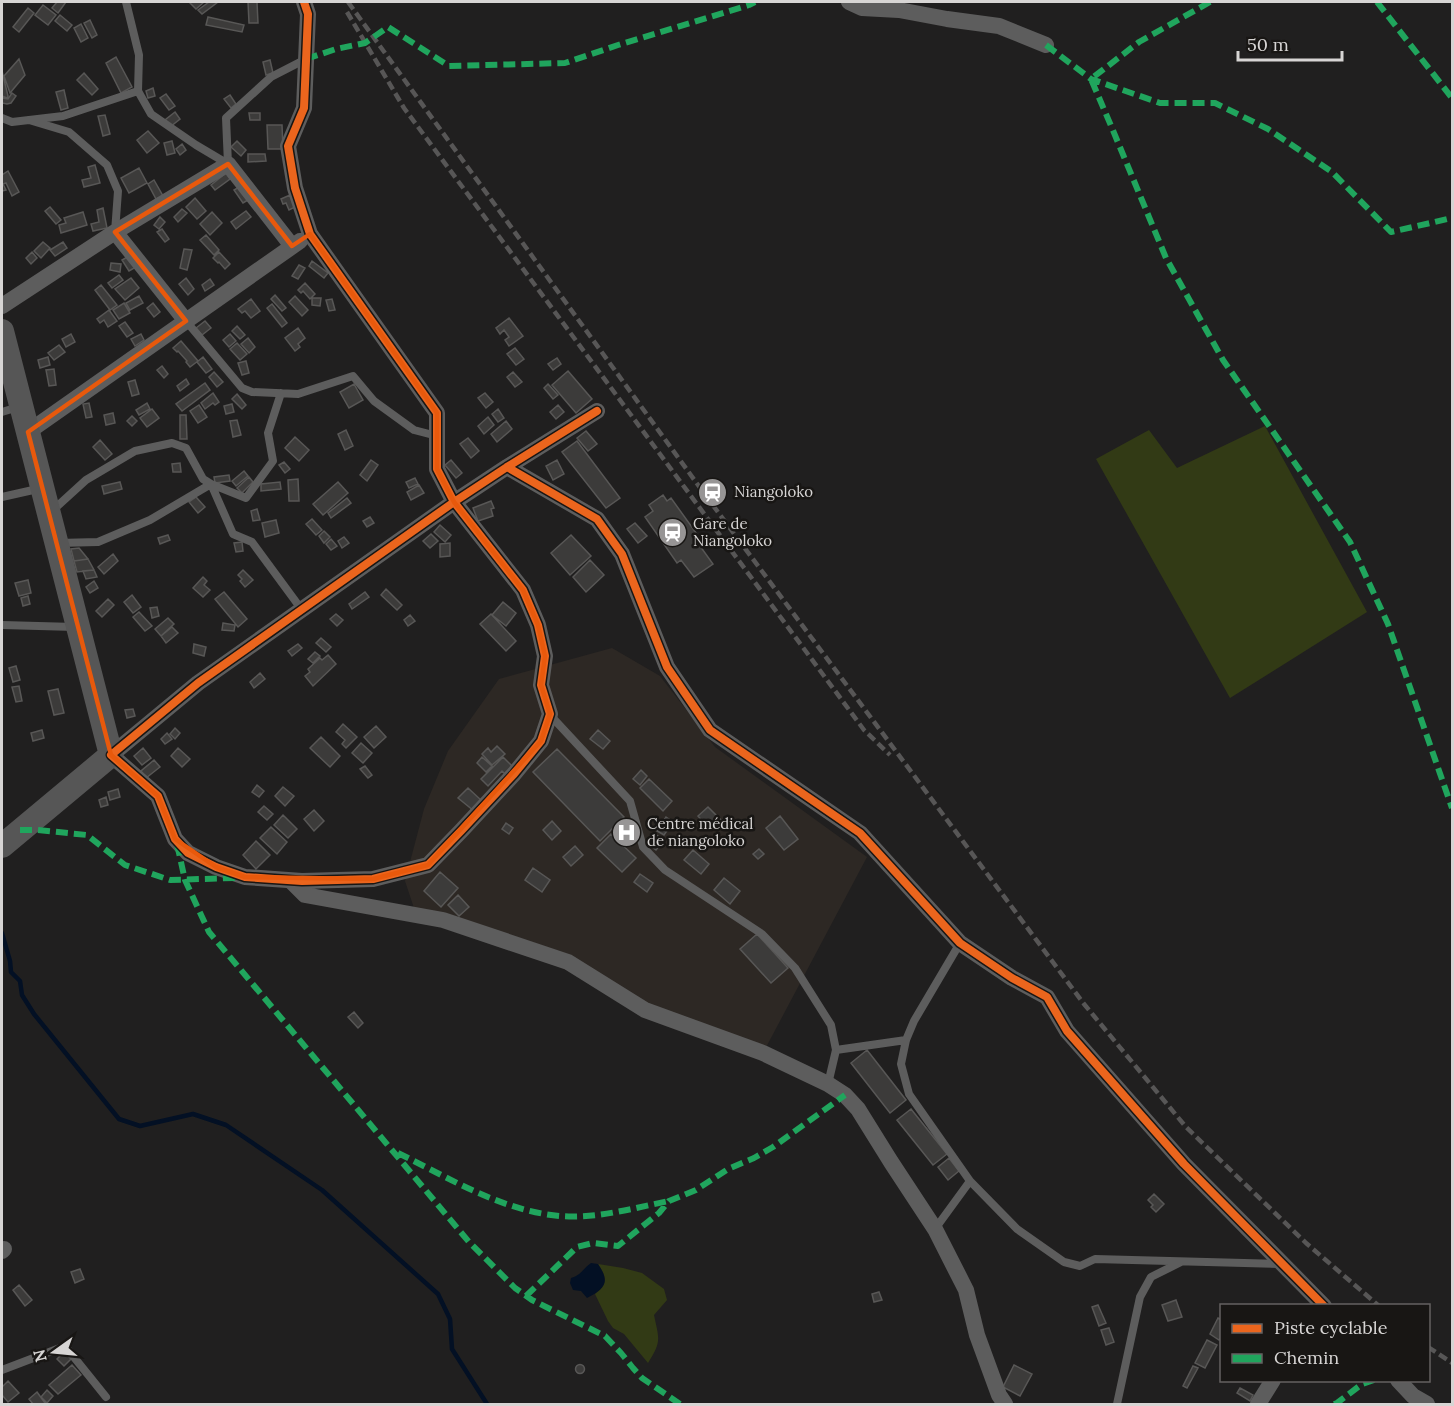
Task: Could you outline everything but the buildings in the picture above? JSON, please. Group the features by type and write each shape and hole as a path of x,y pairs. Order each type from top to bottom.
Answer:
{"main road":[{"path":"2,331 11,409 28,432 111,755 2,846"}],"street":[{"path":"304,2 308,14 304,108 288,146 295,188 310,234 437,413 437,469 454,502 523,590 538,625 545,656 541,685 550,714 541,741 428,865 373,879 291,881 245,878 216,867 188,852 175,839 158,796 111,755 198,683 454,502 597,411"},
{"path":"849,2 862,8 899,10 999,26 1046,45"},
{"path":"2,306 115,232 228,164 292,246"},
{"path":"115,232 186,321"},
{"path":"28,432 310,234"},
{"path":"507,467 597,519 622,554 668,667 710,730 860,833 960,943 1012,978 1047,997 1066,1032 1184,1164 1321,1304"},
{"path":"291,881 305,895 443,920 568,962 645,1010 763,1053 828,1084 845,1095 858,1109 935,1229 966,1290 977,1335 999,1395 1005,1404"},
{"path":"1258,1404 1272,1382"},
{"path":"1400,1382 1413,1396 1427,1404"}],"lane":[{"path":"126,2 140,55 138,91 151,114 228,164"},
{"path":"228,164 226,118 271,77 306,59"},
{"path":"2,118 12,122 63,116 138,91"},
{"path":"29,120 69,132 107,165 118,191 115,232"},
{"path":"186,321 242,388 252,392 298,394 353,376 374,401 414,430 437,436"},
{"path":"49,514 86,480 135,451 172,442 186,448 203,479 246,498 273,461 268,433 281,393"},
{"path":"57,543 98,542 150,520 211,484"},
{"path":"211,484 233,534 252,542 302,610"},
{"path":"2,496 42,488"},
{"path":"2,625 78,627"},
{"path":"550,714 630,801 643,847 665,870 762,934 795,968 831,1025 836,1050 828,1084"},
{"path":"960,943 914,1022 906,1040 902,1064 909,1094 970,1180 1017,1228 1064,1262 1080,1266 1095,1259 1283,1264"},
{"path":"836,1050 906,1040"},
{"path":"935,1229 970,1180"},
{"path":"1117,1404 1140,1297 1151,1277 1181,1262"},
{"path":"2,1370 65,1346 106,1397"}],"highlighted area":[{"path":"228,164 292,246 310,234 437,413 437,469 454,502 523,590 538,625 545,656 541,685 550,714 541,741 428,865 373,879 245,877 216,867 175,839 158,796 111,755 28,432 186,321 115,232"}],"shaded area":[{"name":"Centre médical de niangoloko","path":"612,648 660,676 715,747 867,857 763,1053 414,908 405,881 424,809 448,751 499,679"}],"green space":[{"path":"1265,426 1367,612 1230,698 1096,459 1149,430 1177,468"},
{"path":"598,1264 642,1273 664,1289 667,1300 654,1315 658,1340 656,1350 648,1363 624,1334 613,1328 608,1321 595,1294 605,1280"}],"water":[{"path":"591,1263 598,1264 605,1280 602,1288 587,1298 581,1291 573,1290 570,1283 571,1278"}],"waterway":[{"path":"2,933 11,972 20,981 22,995 34,1014 119,1119 140,1126 193,1114 226,1125 322,1190 438,1294 450,1319 452,1349 487,1404"}],"railway":[{"path":"348,2 706,496 1084,1004 1186,1127 1306,1243 1377,1304"},
{"path":"347,12 404,108 864,730 890,755"},
{"path":"1430,1348 1452,1363"}],"marked path":[{"path":"306,59 365,43 388,27 449,66 565,63 755,2"},
{"path":"1210,2 1139,42 1091,79 1166,258 1223,360 1350,542 1388,624 1452,808"},
{"path":"1377,2 1452,98"},
{"path":"1046,45 1091,79 1160,103 1215,103 1268,129 1332,172 1391,232 1452,218"},
{"path":"20,830 87,835 125,865 170,880 235,878"},
{"path":"177,844 185,880 209,932 469,1242 515,1288 532,1300 605,1336 642,1378 680,1404"},
{"path":"526,1296 577,1247 593,1243 618,1246 659,1213 669,1201 696,1190 728,1169 773,1147 845,1095"},
{"path":"398,1153 476,1192 517,1208 538,1213 587,1216 669,1201"},
{"path":"1334,1404 1368,1382"}],"cycle path":[{"path":"304,2 308,14 304,108 288,146 295,188 310,234 437,413 437,469 454,502 523,590 538,625 545,656 541,685 550,714 541,741 514,774 428,865 373,879 302,881 245,877 216,867 188,853 175,839 158,796 111,755 198,683 454,502 597,411"},
{"path":"507,467 597,519 622,554 667,667 710,730 860,833 960,943 1012,978 1047,997 1067,1031 1184,1164 1322,1304"}],"place":[{"name":"Niangoloko","path":"713,492"},
{"name":"Gare de Niangoloko","path":"672,533"},
{"name":"Centre médical de niangoloko","path":"626,833"}]}
